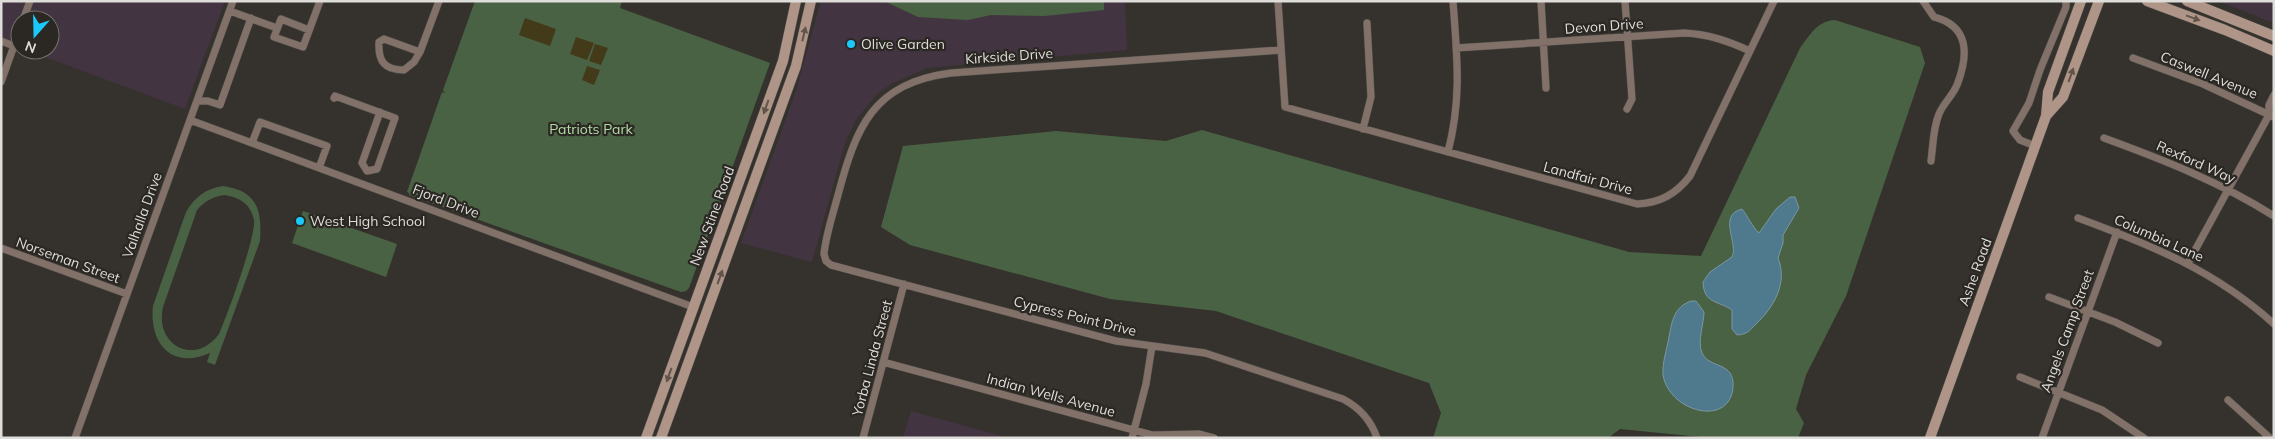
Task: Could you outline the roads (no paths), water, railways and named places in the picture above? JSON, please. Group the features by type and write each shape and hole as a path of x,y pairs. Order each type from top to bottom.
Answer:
{"main road":[{"name":"New Stine Road","path":"646,438 783,61 796,1"},
{"name":"New Stine Road","path":"661,438 796,66 811,1"},
{"name":"Ashe Road","path":"1930,438 2046,116 2048,92 2081,1"},
{"name":"Ashe Road","path":"2046,116 2063,97 2099,1"},
{"path":"2147,1 2274,47"},
{"path":"2187,1 2274,36"},
{"path":"2246,38 2274,52"},
{"path":"710,261 712,272 706,286 706,294 710,303"},
{"path":"687,368 684,356 699,316 693,307"}],"street":[{"name":"Valhalla Drive","path":"75,438 233,1"},
{"path":"310,30 280,19 274,37 303,47 310,30 320,1"},
{"path":"420,52 384,39 380,42 382,62 401,70 408,68 420,52 439,1"},
{"path":"1278,1 1281,50"},
{"path":"1448,152 1457,112 1453,1"},
{"path":"1540,1 1546,88"},
{"path":"1625,1 1632,99 1626,109"},
{"name":"Landfair Drive","path":"1281,50 1285,107 1628,203 1647,203 1657,201 1676,191 1690,176 1774,1"},
{"path":"1923,1 1934,17 1948,20 1962,34 1964,58 1957,86 1939,115 1931,160"},
{"path":"2035,146 2020,140 2013,131 2028,104 2064,14 2066,1"},
{"path":"230,11 277,28"},
{"path":"197,101 208,101 220,105 251,18"},
{"path":"1364,129 1369,109 1371,86 1367,23"},
{"name":"Devon Drive","path":"1456,48 1696,34 1723,39 1750,52"},
{"name":"Kirkside Drive","path":"824,254 850,151 858,133 878,106 888,97 912,82 937,74 1281,50"},
{"path":"1,82 10,57"},
{"name":"Caswell Avenue","path":"2133,58 2210,87 2272,115"},
{"path":"2188,263 2272,115 2269,105 2274,95"},
{"path":"334,98 334,96 395,118 377,169 367,171"},
{"path":"367,171 362,163 380,112"},
{"name":"Fjord Drive","path":"190,120 693,307"},
{"path":"252,143 260,122 327,146 319,168"},
{"name":"Rexford Way","path":"2104,138 2172,162 2229,189 2274,216"},
{"path":"362,184 367,171"},
{"name":"Columbia Lane","path":"2078,218 2117,232 2188,263 2235,292 2274,324"},
{"name":"Angels Camp Street","path":"2042,438 2117,232"},
{"name":"Norseman Street","path":"1,248 127,294"},
{"name":"Cypress Point Drive","path":"824,254 831,265 1116,341 1212,355 1343,399 1361,410 1373,427 1377,438"},
{"name":"Yorba Linda Street","path":"863,438 904,284"},
{"path":"2050,298 2115,322 2158,343"},
{"path":"1133,434 1146,384 1152,346"},
{"name":"Indian Wells Avenue","path":"883,362 1133,434 1162,436 1186,433 1214,438"},
{"path":"2020,377 2059,391 2102,410 2144,438"},
{"path":"2228,400 2270,438"}],"water":[{"path":"1790,197 1795,197 1799,208 1783,235 1783,243 1778,258 1781,276 1778,294 1763,317 1752,329 1737,335 1732,329 1732,310 1709,298 1704,289 1703,282 1710,272 1732,257 1733,245 1730,223 1731,217 1735,212 1742,209 1759,233 1776,209"},
{"path":"1691,301 1696,301 1704,312 1700,338 1702,353 1705,358 1726,369 1733,379 1729,400 1722,408 1711,411 1687,406 1676,398 1668,388 1663,375 1664,361 1673,320 1677,311"}],"place":[{"name":"Olive Garden","path":"851,44"},
{"name":"West High School","path":"300,221"}],"park label":[{"name":"Patriots Park","path":"591,129"}]}
